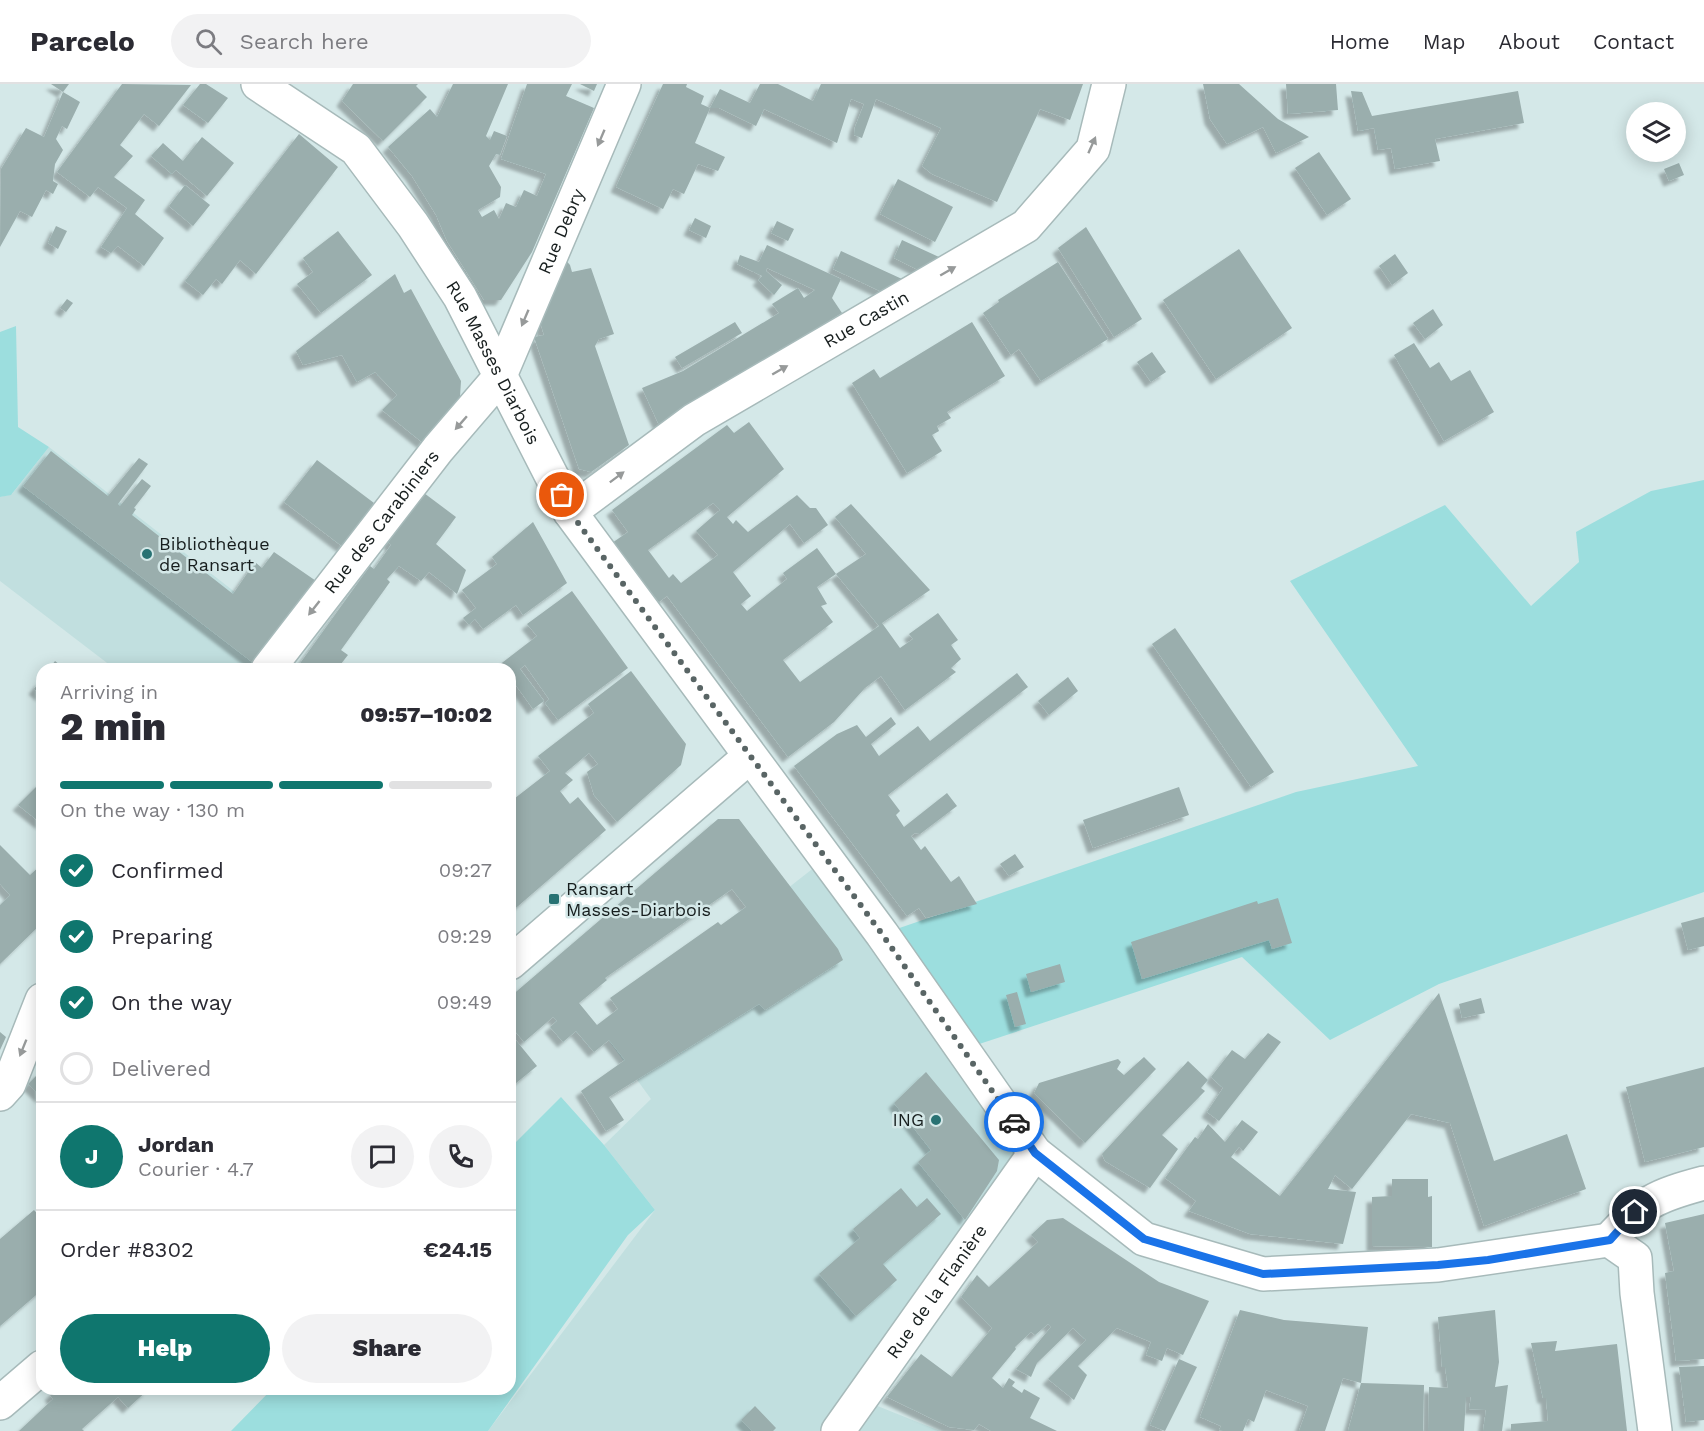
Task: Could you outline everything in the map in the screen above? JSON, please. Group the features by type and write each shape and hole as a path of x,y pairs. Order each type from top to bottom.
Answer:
{"street":[{"name":"Rue Masses Diarbois","path":"258,84 356,149 413,225 460,297 570,512 882,934 1035,1153 1144,1239 1263,1274 1448,1264 1610,1240"},
{"name":"Rue Debry","path":"500,378 624,84"},
{"name":"Rue Castin","path":"570,512 694,420 1026,226 1093,149 1109,84"},
{"name":"Rue des Carabiniers","path":"273,663 438,449 500,378"},
{"path":"516,958 749,757"},
{"path":"0,1094 9,1084 36,1015"},
{"name":"Rue de la Flanière","path":"838,1431 1035,1153"},
{"path":"1655,1431 1636,1293 1635,1258 1610,1240 1635,1212 1665,1194 1704,1184"},
{"path":"0,1403 36,1372"}],"shaded area":[{"path":"16,326 18,427 49,447 11,495 0,497 0,332"},
{"path":"49,447 286,632 263,663 107,663 0,581 0,497 12,494"},
{"path":"1704,480 1704,892 1439,984 1330,1040 1242,957 964,1049 882,934 1296,792 1418,766 1290,581 1445,505 1531,606 1579,562 1576,532 1651,491"},
{"path":"825,859 1035,1153 838,1431 488,1431 655,1210 604,1145 651,1099 603,1033"},
{"path":"561,1097 604,1145 655,1210 628,1235 516,1392 516,1142"},
{"path":"266,1395 514,1395 488,1431 231,1431"},
{"path":"870,1403 940,1431 850,1431"}],"building":[{"path":"51,84 69,84 63,92"},
{"path":"122,84 191,85 159,126 144,114 120,145 133,156 114,177 145,200 135,214 164,238 144,266 118,246 111,253 101,247 127,208 98,187 90,197 57,172"},
{"path":"200,84 206,84 228,98 208,123 183,105"},
{"path":"353,84 418,84 416,86 427,97 383,141 342,101"},
{"path":"453,84 508,84 486,136 490,140 494,131 507,136 500,155 496,154 489,166 501,187 500,197 478,210 482,217 494,210 499,219 506,203 516,207 524,190 537,196 546,174 501,159 527,84 572,84 566,96 594,108 532,252 501,300 484,300 447,241 436,215 412,176 388,147 430,109 437,117"},
{"path":"580,84 597,84 594,91"},
{"path":"663,84 687,84 686,87 704,96 701,104 710,108 695,143 725,157 718,171 698,164 684,194 673,189 663,209 616,187"},
{"path":"760,84 778,84 813,101 821,84 1083,84 1070,120 1040,109 997,202 932,174 922,166 941,128 876,99 862,138 854,135 864,104 851,99 837,143 764,109 756,126 719,108 710,108 720,89 750,103"},
{"path":"1203,84 1239,84 1278,119 1309,137 1276,153 1263,127 1227,144 1210,119"},
{"path":"1286,84 1336,84 1338,110 1288,114"},
{"path":"1351,91 1362,92 1372,116 1518,91 1524,123 1435,139 1440,161 1395,169 1391,148 1378,150 1374,128 1358,131"},
{"path":"63,92 80,102 67,129 62,126 56,139 63,150 55,164 53,181 58,184 53,194 46,190 32,217 20,211 0,247 1,169 26,128 44,137"},
{"path":"299,134 338,167 256,274 240,260 222,284 216,279 203,295 185,281"},
{"path":"202,137 234,163 207,196 176,170 172,174 151,156 163,143 183,161"},
{"path":"1319,152 1351,199 1327,215 1295,168"},
{"path":"1679,163 1684,175 1669,181 1664,169"},
{"path":"898,179 953,207 935,242 880,214"},
{"path":"185,185 210,205 193,226 169,206"},
{"path":"695,218 711,226 706,238 689,230"},
{"path":"777,221 794,229 788,241 771,233"},
{"path":"56,226 67,231 58,249 48,243"},
{"path":"1086,227 1142,319 1114,337 1058,248"},
{"path":"338,231 372,275 321,313 297,284 313,272 303,258"},
{"path":"902,240 939,257 918,270 894,258"},
{"path":"767,245 841,279 832,298 842,313 659,425 642,388 683,371 779,313 772,304 798,288 804,298 815,290 767,268 766,271 782,285 774,295 758,280 762,276 737,264 740,255 759,262"},
{"path":"1239,249 1292,328 1216,379 1163,300"},
{"path":"841,251 902,279 882,292 833,269"},
{"path":"1395,254 1408,273 1392,285 1379,266"},
{"path":"563,257 570,265 572,272 591,268 614,334 599,339 595,346 629,445 591,472 579,469 534,337 544,335 538,315"},
{"path":"1058,262 1108,339 1041,381 1019,349 1011,355 983,313 999,302 998,300"},
{"path":"395,274 404,293 411,289 461,381 460,397 423,443 382,410 397,395 375,372 357,382 342,355 303,365 296,351"},
{"path":"67,299 73,303 66,312 60,308"},
{"path":"1433,309 1443,325 1425,339 1413,323"},
{"path":"735,322 742,333 682,368 675,357"},
{"path":"972,322 1005,376 947,412 951,418 937,426 939,431 932,435 942,451 907,473 852,383 874,369 880,378"},
{"path":"1414,343 1430,368 1439,362 1451,381 1470,370 1494,412 1444,441 1394,355"},
{"path":"1152,352 1166,372 1151,382 1137,362"},
{"path":"749,422 784,469 727,517 733,524 736,520 748,532 797,495 810,508 816,508 828,525 804,543 790,524 733,572 751,596 741,604 747,611 787,579 783,573 817,548 836,574 866,554 835,517 851,504 930,590 882,623 900,648 913,639 909,634 938,613 958,640 951,645 961,659 951,668 956,672 905,710 881,676 865,688 834,722 788,757 667,596 659,602 612,543 628,532 612,510 727,425 734,433","holes":["713,503 720,510 696,531 718,555 681,583 673,574 669,578 648,550","836,574 879,626 800,682 783,660 833,622 821,606 827,604 817,587"]},
{"name":"Bibliothèque de Ransart","path":"51,451 108,496 139,458 148,464 118,504 120,506 142,479 151,486 134,508 136,509 132,515 233,594 255,562 262,568 274,552 319,583 258,663 253,663 23,486"},
{"path":"317,460 374,503 343,547 284,502"},
{"path":"424,493 456,517 436,544 466,570 457,594 429,572 421,581 399,566 387,579 390,582 341,650 348,655 342,663 300,663 370,566 374,569 391,545 388,542"},
{"path":"533,522 567,583 523,615 516,605 483,629 475,619 469,625 463,618 476,608 462,590 497,564 492,557"},
{"path":"572,591 628,668 558,720 545,703 549,699 525,665 520,669 544,701 533,709 516,685 516,663 502,663 537,636 527,624"},
{"path":"1175,628 1274,772 1251,787 1152,644"},
{"path":"631,671 686,744 681,765 617,822 594,795 587,772 598,764 589,753 565,773 573,780 560,791 570,804 578,797 606,830 516,908 516,797 550,771 538,756 594,713 588,704"},
{"path":"1017,673 1028,687 888,795 900,811 896,815 904,827 947,793 957,806 920,834 915,833 911,836 921,850 925,846 951,882 959,876 977,904 926,918 919,908 907,916 794,766 837,734 857,725 866,737 891,717 896,724 871,744 879,756 918,726 930,741"},
{"path":"1068,677 1078,691 1049,715 1038,701"},
{"path":"36,787 36,819 18,805"},
{"path":"1179,787 1189,815 1093,848 1083,820"},
{"path":"718,819 739,819 838,949 843,960 765,1010 759,1004 609,1097 624,1120 606,1131 581,1091 625,1060 609,1040 594,1052 576,1031 563,1042 550,1027 557,1021 553,1017 524,1042 516,1032 516,992","holes":["732,889 746,907 721,925 718,922 610,998 618,1009 597,1025 579,1003 607,980 605,978"]},
{"path":"0,845 30,875 36,870 36,929 0,964 0,905 10,895 0,884"},
{"path":"1015,854 1024,867 1009,876 1000,864"},
{"path":"1278,898 1292,943 1272,949 1269,940 1142,979 1131,942 1257,901 1258,904"},
{"path":"1704,917 1704,946 1688,950 1681,923"},
{"path":"1060,964 1065,982 1031,992 1026,974"},
{"path":"1017,992 1026,1024 1015,1027 1006,995"},
{"path":"1439,993 1494,1161 1567,1134 1586,1189 1484,1226 1450,1123 1411,1114 1352,1189 1335,1175 1328,1189 1356,1192 1343,1244 1250,1234 1189,1211 1196,1201 1165,1178 1195,1137 1198,1139 1208,1124 1225,1142 1242,1120 1258,1132 1243,1151 1239,1147 1231,1157 1280,1196"},
{"path":"1481,998 1485,1013 1462,1018 1459,1004"},
{"path":"0,1032 6,1037 0,1050"},
{"path":"1268,1033 1281,1042 1219,1121 1207,1112 1223,1088 1211,1077 1232,1050 1245,1059"},
{"path":"516,1040 537,1066 516,1083"},
{"path":"1144,1057 1156,1069 1085,1143 1034,1093 1039,1083 1118,1059 1121,1062 1117,1069 1124,1075"},
{"path":"1188,1061 1208,1080 1201,1088 1205,1091 1162,1135 1178,1149 1150,1188 1105,1161 1102,1154"},
{"path":"1704,1067 1704,1147 1645,1162 1626,1087"},
{"path":"926,1072 999,1160 997,1171 965,1220 918,1162 931,1150 894,1103"},
{"path":"36,1076 36,1092 28,1084"},
{"path":"1392,1179 1428,1179 1428,1197 1432,1196 1432,1247 1372,1246 1372,1197 1392,1196"},
{"path":"901,1188 917,1207 927,1198 941,1214 883,1264 897,1280 856,1316 819,1274 860,1238 853,1229"},
{"path":"34,1210 36,1212 36,1295 0,1326 0,1239"},
{"path":"1704,1214 1704,1359 1676,1361 1665,1273 1674,1271 1665,1223"},
{"path":"1063,1218 1159,1282 1209,1301 1183,1355 1167,1348 1162,1361 1146,1355 1151,1342 1117,1328 1078,1366 1087,1375 1074,1400 1048,1379 1086,1340 1073,1328 1037,1363 1031,1377 1016,1369 1051,1327 1048,1324 1035,1335 1031,1332 1015,1347 1016,1349 992,1378 1003,1388 1009,1378 1015,1382 1012,1386 1022,1393 1024,1389 1040,1398 1030,1418 1057,1431 991,1431 979,1424 974,1430 949,1427 887,1397 921,1354 952,1377 992,1328 961,1297 977,1275 989,1287 1038,1242 1031,1235 1047,1220"},
{"path":"1240,1310 1284,1320 1368,1327 1361,1383 1343,1378 1325,1431 1299,1431 1308,1406 1266,1390 1254,1422 1248,1419 1243,1431 1219,1430 1221,1426 1200,1417"},
{"path":"1495,1310 1499,1362 1495,1387 1508,1385 1502,1431 1483,1431 1486,1410 1469,1409 1471,1397 1466,1397 1464,1431 1428,1431 1429,1387 1448,1388 1445,1367 1442,1367 1438,1317"},
{"path":"1557,1341 1555,1351 1617,1344 1627,1431 1511,1431 1511,1424 1548,1421 1546,1398 1543,1398 1531,1343"},
{"path":"1179,1359 1197,1367 1165,1431 1150,1425"},
{"path":"1704,1366 1704,1420 1686,1422 1679,1367"},
{"path":"1361,1383 1424,1385 1423,1431 1348,1431"},
{"path":"50,1395 142,1395 128,1408 118,1397 82,1429 84,1431 19,1431 53,1399"},
{"path":"755,1406 776,1428 773,1431 752,1431 741,1420"}],"way so far":[{"path":"562,495 570,512 882,934 1014,1122"}],"place":[{"name":"Bibliothèque de Ransart","path":"147,554"},
{"name":"Ransart Masses-Diarbois","path":"554,899"},
{"name":"ING","path":"936,1120"}],"route":[{"path":"1014,1122 1035,1153 1144,1239 1263,1274 1438,1265 1488,1260 1610,1240 1635,1212"}]}
